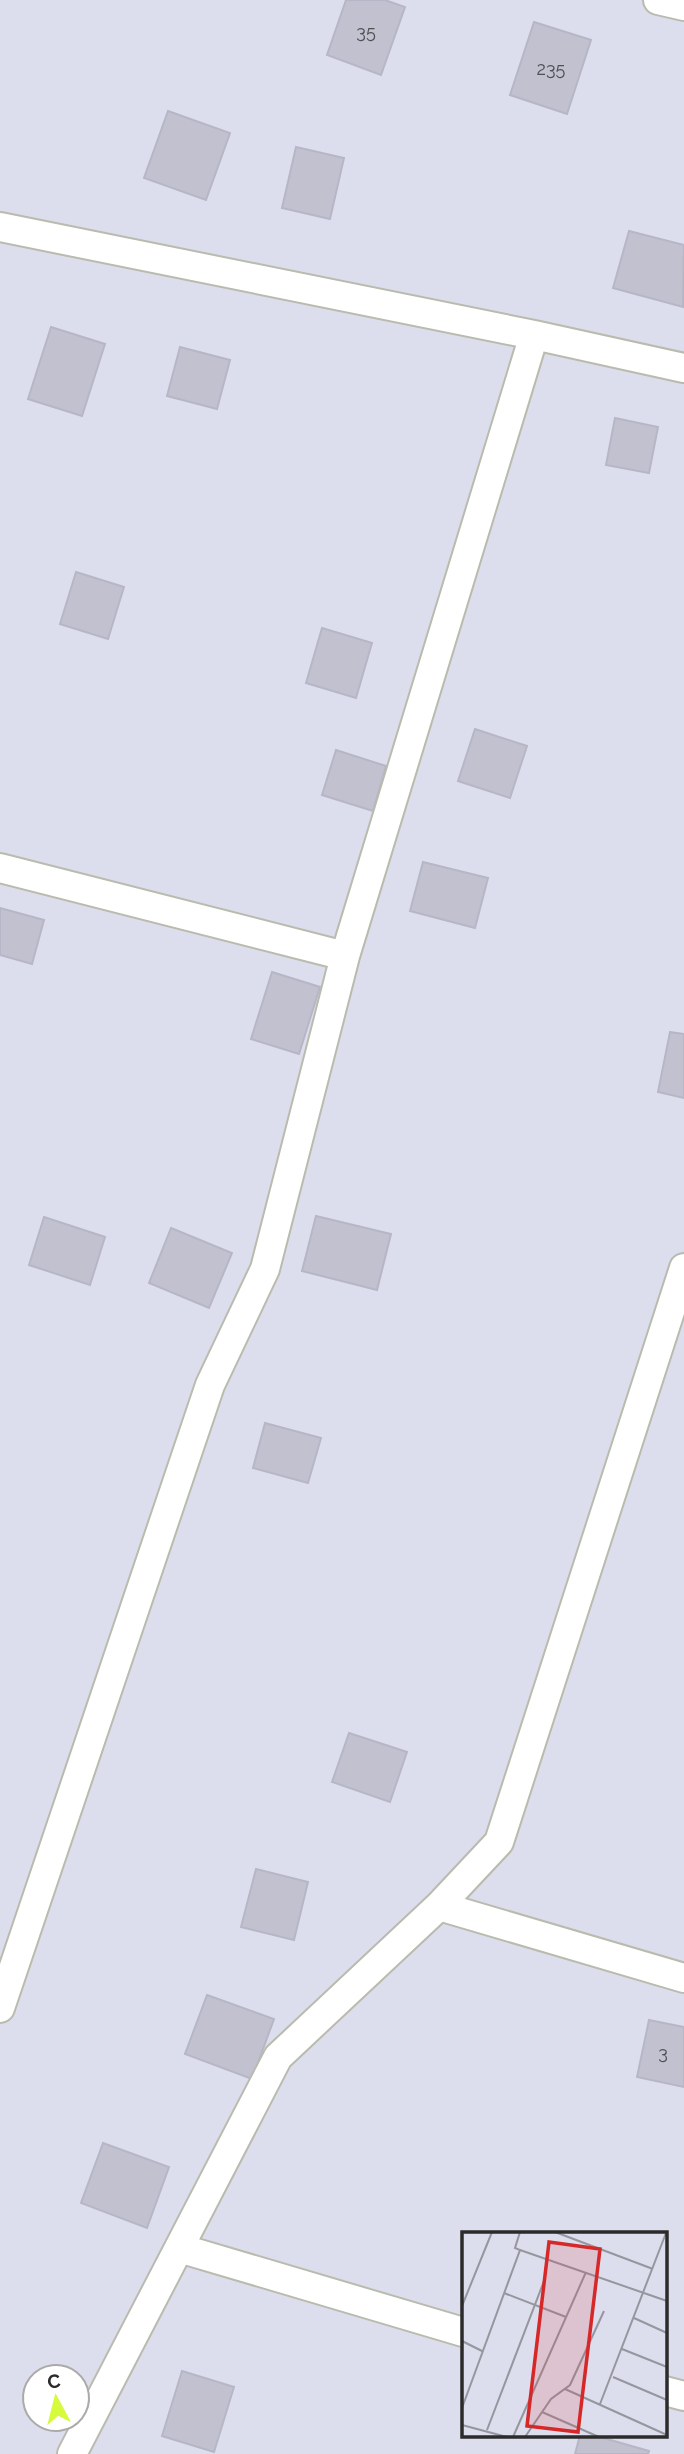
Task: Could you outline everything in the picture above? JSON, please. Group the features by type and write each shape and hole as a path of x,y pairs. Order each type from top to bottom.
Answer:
{"street":[{"path":"658,0 684,6"},
{"path":"0,227 684,368"},
{"path":"0,2008 209,1385 265,1269 345,956 534,335"},
{"path":"0,868 345,956"},
{"path":"72,2454 278,2057 439,1906 499,1842 684,1268"},
{"path":"439,1906 684,1978"},
{"path":"179,2248 462,2331"},
{"path":"666,2390 684,2396"}],"building":[{"path":"346,0 385,0 405,7 381,75 327,55"},
{"path":"534,22 591,40 567,114 510,95"},
{"path":"168,111 230,133 206,200 144,178"},
{"path":"296,147 344,158 330,219 282,208"},
{"path":"629,231 684,245 683,307 613,288"},
{"path":"51,327 105,344 82,416 28,399"},
{"path":"180,347 230,360 217,409 167,396"},
{"path":"615,418 658,427 649,473 606,465"},
{"path":"76,572 124,587 108,639 60,624"},
{"path":"322,628 372,643 356,698 306,683"},
{"path":"475,729 527,746 510,798 458,781"},
{"path":"336,750 386,766 373,811 322,795"},
{"path":"423,862 488,878 475,928 410,911"},
{"path":"0,908 44,920 32,964 0,955"},
{"path":"272,972 320,987 299,1054 251,1039"},
{"path":"670,1032 684,1034 684,1098 658,1092"},
{"path":"316,1216 391,1234 377,1290 302,1271"},
{"path":"44,1217 105,1237 90,1285 29,1265"},
{"path":"171,1228 232,1253 209,1308 149,1283"},
{"path":"265,1423 321,1438 308,1483 253,1468"},
{"path":"349,1733 407,1752 390,1802 332,1782"},
{"path":"256,1869 308,1882 294,1940 241,1927"},
{"path":"207,1995 274,2019 252,2079 185,2054"},
{"path":"649,2020 684,2027 684,2087 637,2077"},
{"path":"103,2143 169,2167 147,2228 81,2203"},
{"path":"182,2371 234,2387 214,2452 162,2436"},
{"path":"580,2436 596,2436 649,2451 648,2454 575,2454"}]}
